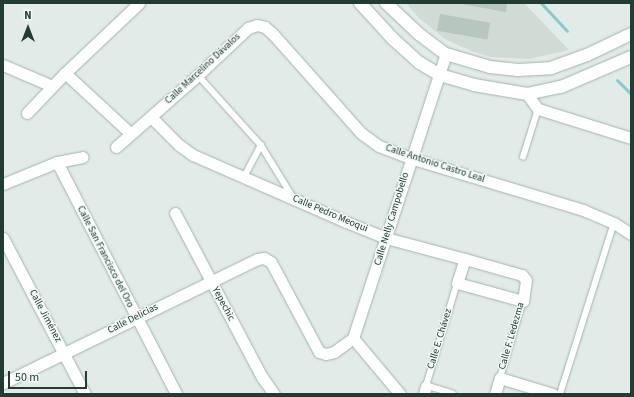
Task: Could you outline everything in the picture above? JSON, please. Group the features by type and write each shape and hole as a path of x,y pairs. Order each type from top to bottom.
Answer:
{"street":[{"path":"27,113 65,73 139,3"},
{"path":"360,3 408,53 420,63 440,75 474,85 527,94 561,87 631,57"},
{"path":"386,3 419,34 446,54 467,62 490,67 532,70 551,68 571,62 631,34"},
{"name":"Calle Marcelino Dávalos","path":"116,147 130,133 151,117 198,75 248,28 258,25"},
{"name":"Calle Antonio Castro Leal","path":"258,25 265,27 272,33 362,133 379,146 410,158 583,210 614,223 631,234"},
{"name":"Calle Nelly Campobello","path":"353,338 386,238 410,158 446,54"},
{"path":"3,65 52,86"},
{"path":"65,73 130,133"},
{"path":"527,94 538,109 631,138"},
{"name":"Calle Pedro Meoqui","path":"151,117 179,145 193,154 386,238 522,275 526,278"},
{"path":"3,184 57,162 83,158"},
{"name":"Calle San Francisco del Oro","path":"57,162 176,394"},
{"name":"Yepechic","path":"175,214 262,377 274,394"},
{"name":"Calle Jiménez","path":"3,238 85,394"},
{"name":"Calle Delicias","path":"3,383 65,354 210,280 258,259 264,258 271,262 316,349 322,354 334,352 353,338"},
{"name":"Calle E. Chávez","path":"457,284 465,259"},
{"name":"Calle F. Ledezma","path":"523,301 526,278"},
{"path":"457,284 523,301"},
{"path":"353,338 400,394"},
{"path":"500,378 553,394"},
{"name":"Calle F. Ledezma","path":"495,394 500,378"}],"lane":[{"path":"198,75 261,145 293,198"},
{"path":"523,157 538,109"},
{"path":"244,177 261,145"},
{"path":"560,394 614,223"},
{"name":"Calle E. Chávez","path":"425,390 457,284"},
{"name":"Calle F. Ledezma","path":"500,378 523,301"},
{"path":"425,390 454,394"}],"shaded area":[{"path":"406,3 524,3 569,50 529,59 491,57 471,51 445,39 419,18"}],"building":[{"path":"456,3 507,3 506,12"},
{"path":"440,14 490,23 487,40 437,31"}],"waterway":[{"path":"541,3 567,31"},
{"path":"617,80 631,94"}]}
